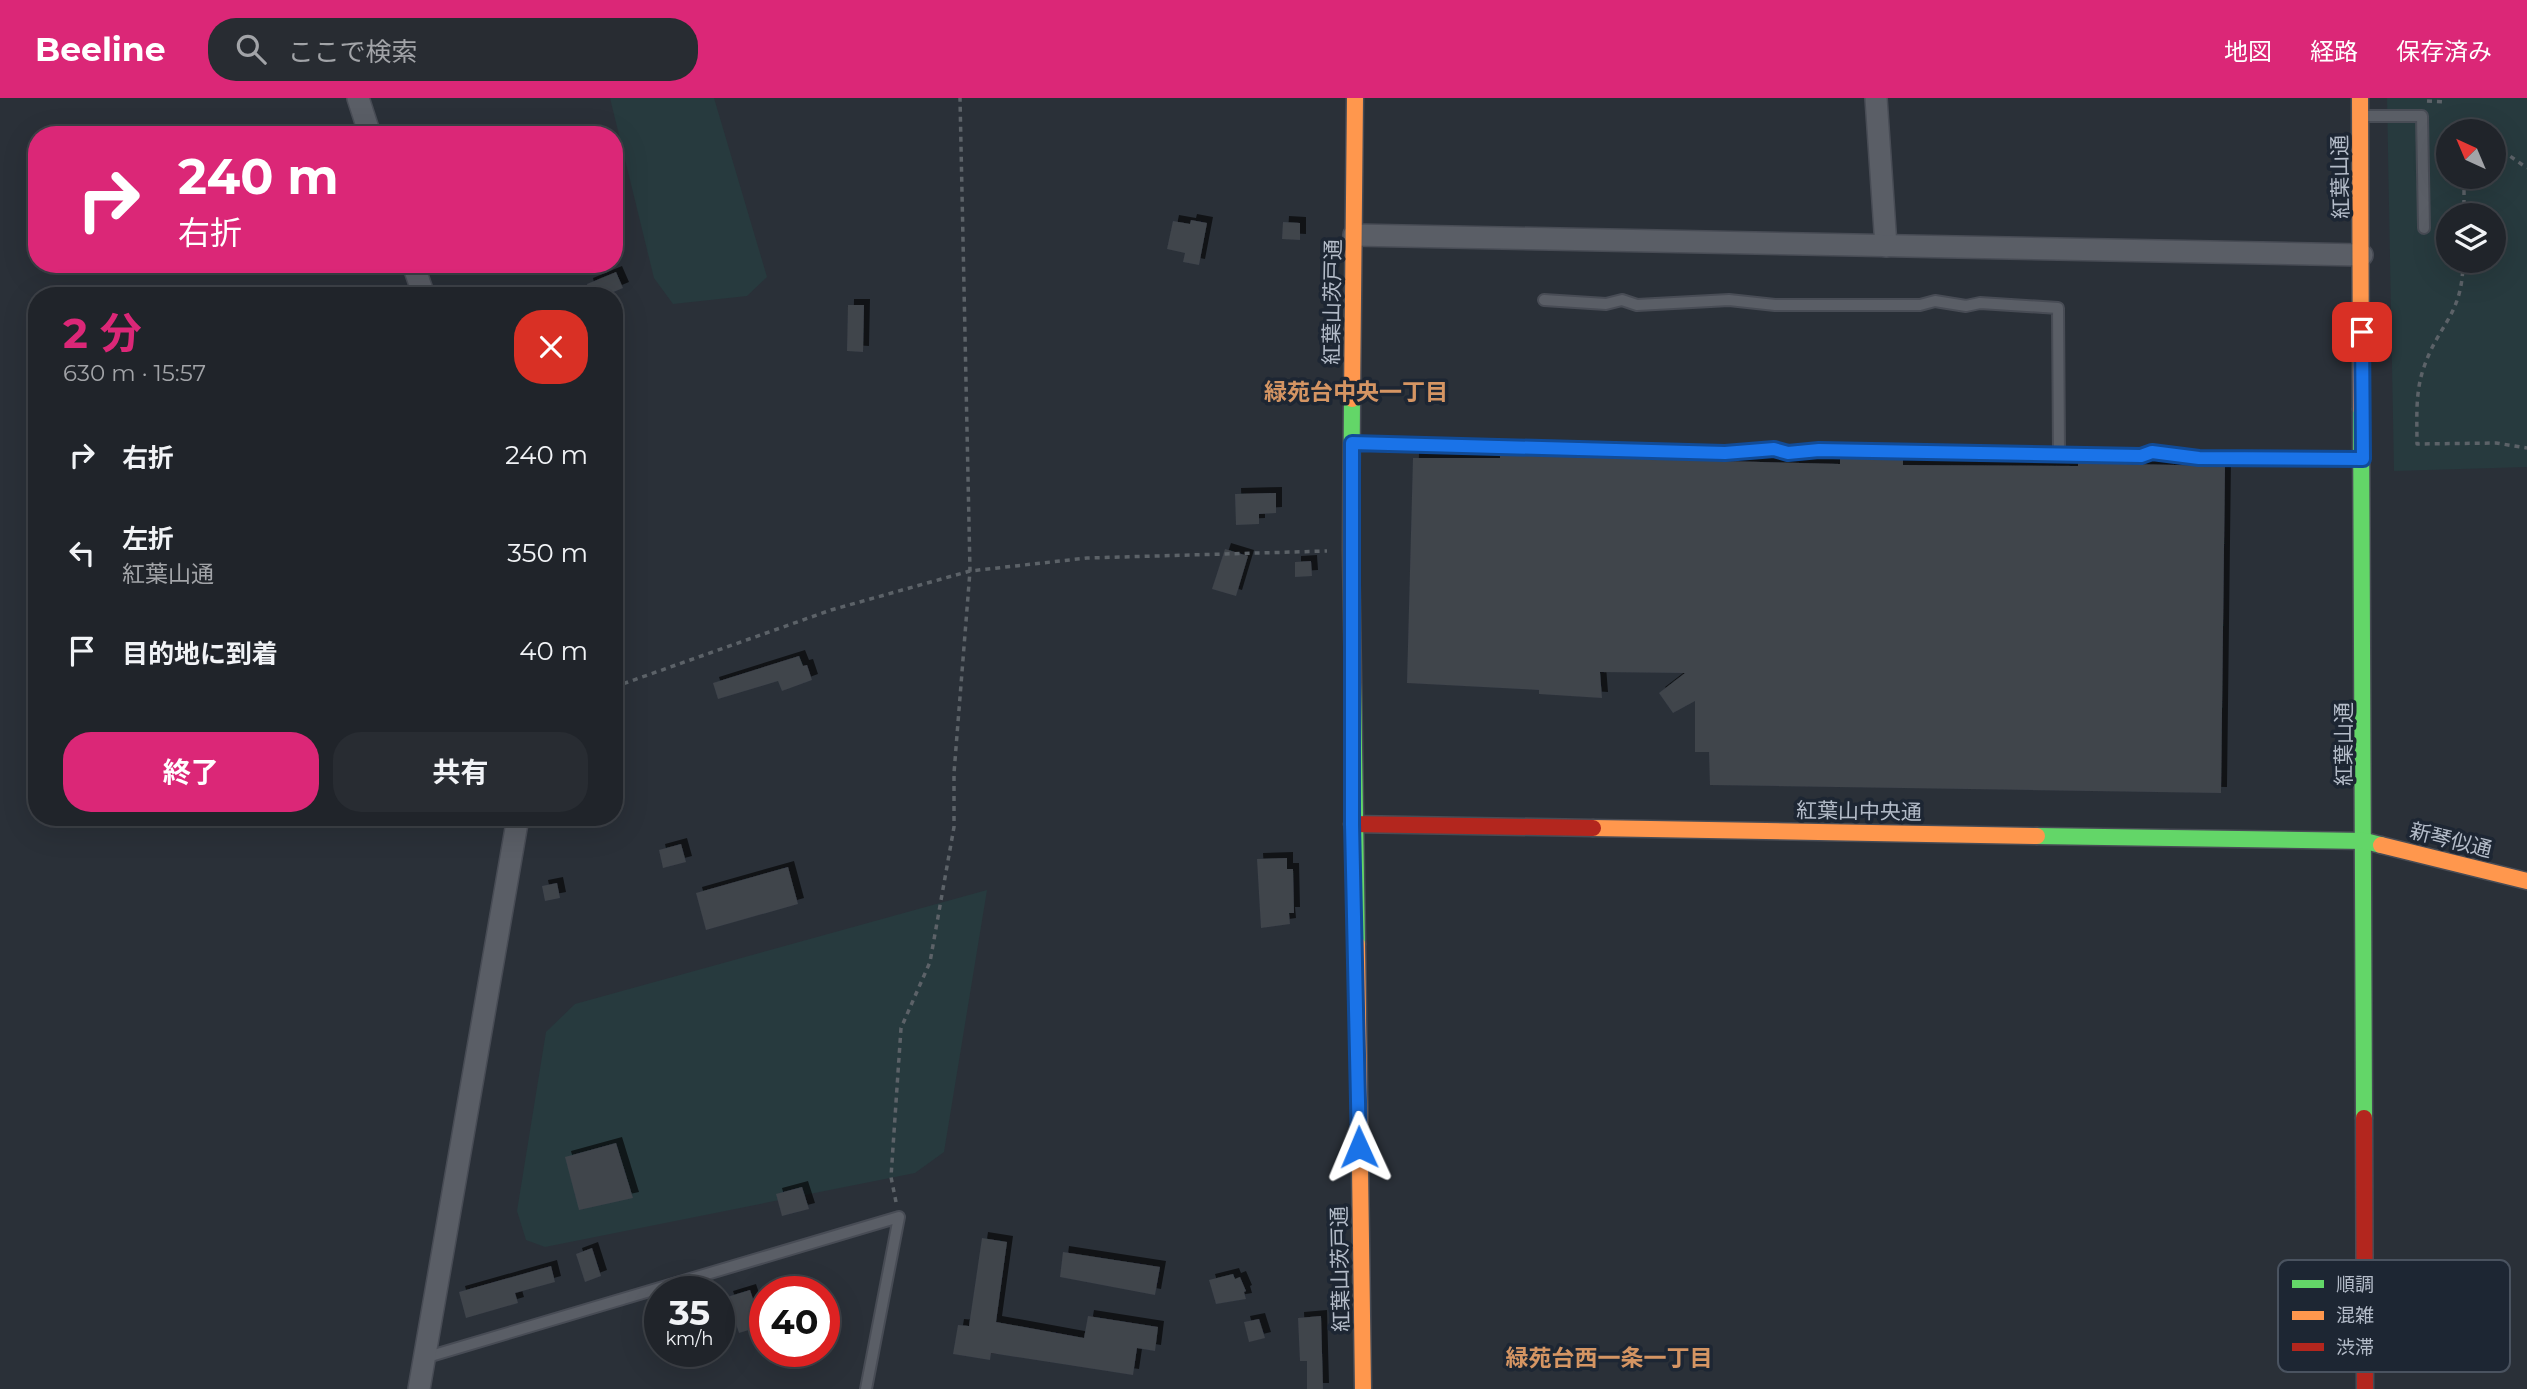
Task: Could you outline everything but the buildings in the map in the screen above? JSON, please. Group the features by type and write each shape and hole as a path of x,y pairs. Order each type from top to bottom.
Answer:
{"street":[{"path":"358,98 367,126"},
{"name":"紅葉山茨戸通","path":"1355,98 1350,550 1352,824 1363,1389"},
{"path":"1876,98 1886,246"},
{"name":"紅葉山通","path":"2360,98 2365,1260"},
{"path":"1353,235 2362,255"},
{"name":"紅葉山中央通","path":"1352,824 2365,841"},
{"path":"419,1389 516,826"},
{"name":"新琴似通","path":"2365,841 2527,881"}],"lane":[{"path":"2360,117 2422,116 2424,228"},
{"path":"1544,300 1606,304 1622,300 1637,305 1729,300 1775,304 1920,305 1935,301 1966,306 1980,303 2058,308 2059,454"},
{"path":"1352,443 1725,453 1774,449 1788,453 1819,450 2141,456 2152,452 2199,458 2363,459"},
{"path":"424,1358 899,1217 866,1389"}],"path":[{"path":"899,1217 891,1177 901,1028 930,961 954,827 954,773 970,571 960,98"},
{"path":"2506,153 2527,168"},
{"path":"2463,273 2463,288 2454,313 2424,365 2417,390 2417,444 2496,443 2527,448"},
{"path":"623,684 831,610 970,571 1087,558 1350,550"}],"green space":[{"path":"610,98 714,98 767,277 747,296 673,304 654,278 623,151 623,126 617,126"},
{"path":"2387,98 2527,98 2527,467 2394,471"},
{"path":"987,890 944,1152 915,1173 545,1247 526,1240 517,1211 546,1032 575,1004"}],"traffic: fast":[{"path":"1352,399 1351,550 1357,944"},
{"path":"2361,409 2364,1118"},
{"path":"2037,836 2365,841 2381,845"}],"traffic: slow":[{"path":"1352,399 1355,98"},
{"path":"2360,98 2361,409"},
{"path":"1593,828 2037,836"},
{"path":"2381,845 2527,881"},
{"path":"1357,944 1363,1389"}],"traffic: jam":[{"path":"1352,824 1593,828"},
{"path":"2364,1118 2365,1260"},
{"path":"2365,1372 2365,1389"}],"district":[{"name":"緑苑台中央一丁目","path":"1356,392"},
{"name":"緑苑台西一条一丁目","path":"1609,1358"}],"route":[{"path":"1359,1147 1352,824 1352,443 1725,453 1774,449 1788,453 1819,450 1964,455 2011,452 2141,456 2152,452 2199,458 2363,459 2362,332"}]}
